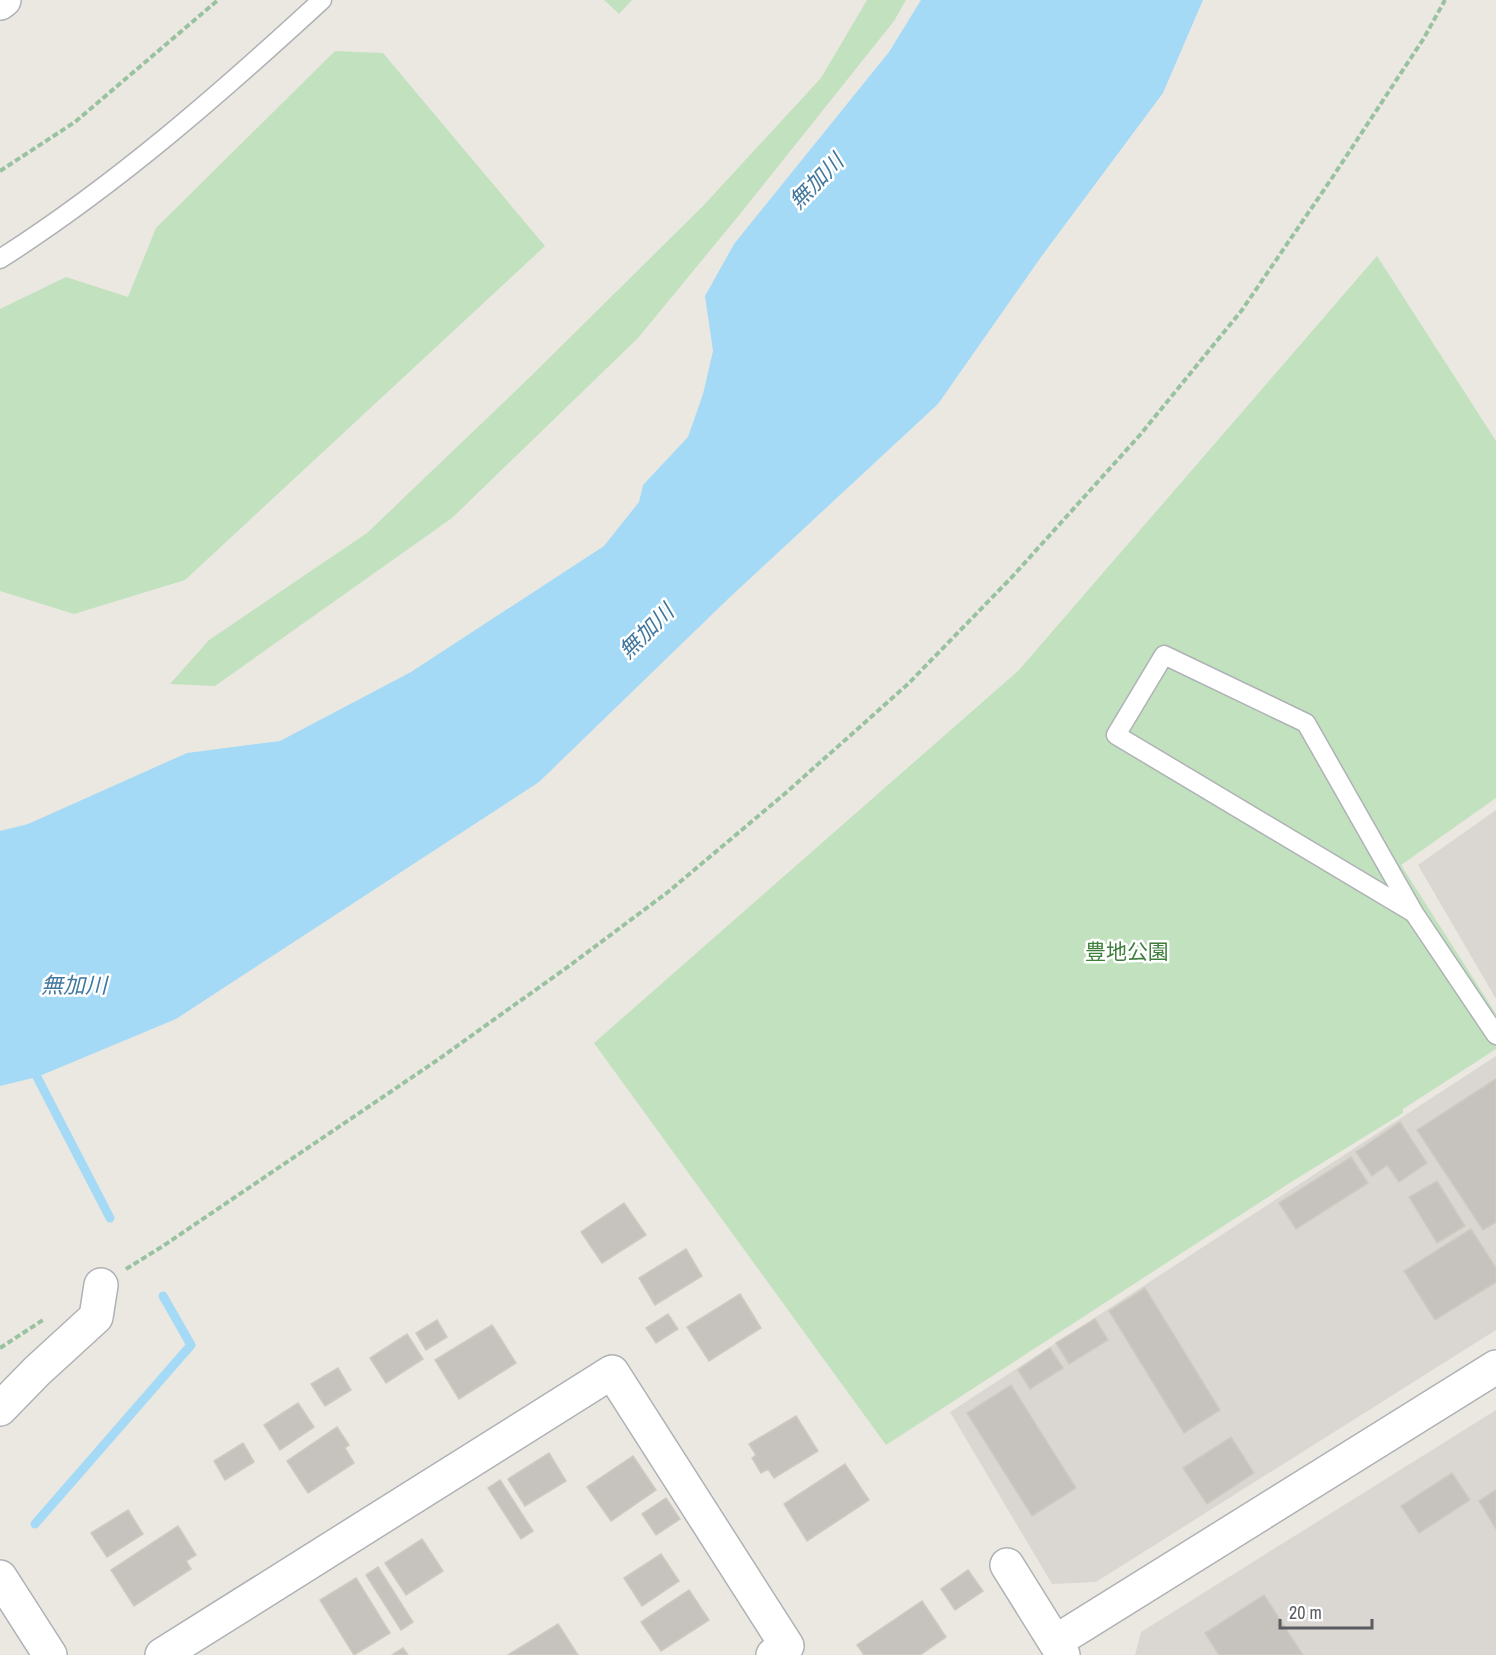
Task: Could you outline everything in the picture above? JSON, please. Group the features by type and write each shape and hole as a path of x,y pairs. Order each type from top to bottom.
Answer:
{"street":[{"path":"0,3 4,0"},
{"path":"0,1409 37,1371 96,1317 101,1285"},
{"path":"1007,1566 1059,1648 1496,1367"},
{"path":"162,1655 612,1372 787,1646 773,1655"},
{"path":"0,1577 50,1655"}],"lane":[{"path":"0,259 148,152 244,71 322,0"},
{"path":"1414,913 1116,735 1164,654 1306,723 1414,913 1496,1035"}],"path":[{"path":"0,171 75,122 218,0"},
{"path":"101,1285 163,1246 416,1075 569,966 668,892 788,790 909,682 1012,577 1132,444 1242,310 1424,38 1445,0"},
{"path":"0,1348 52,1314"}],"shaded area":[{"path":"1496,810 1496,999 1418,865"},
{"path":"1496,1056 1496,1330 1096,1582 1052,1584 950,1412"},
{"path":"1496,1410 1496,1655 1135,1655 1141,1632"}],"green space":[{"path":"604,0 632,0 619,14"},
{"path":"867,0 906,0 894,21 638,338 452,518 215,686 170,684 209,640 367,533 530,377 703,206 821,78"},
{"path":"335,51 383,53 545,246 185,580 74,614 0,591 0,309 66,277 128,297 156,228"},
{"name":"豊地公園","path":"1377,256 1496,441 1496,798 1401,865 1496,1014 1496,1049 1403,1109 1403,1113 1288,1184 886,1445 594,1043 1019,670"}],"water":[{"name":"無加川","path":"921,0 1203,0 1163,93 1041,257 938,404 728,599 539,782 176,1019 37,1077 0,1086 0,831 28,824 187,753 280,741 411,672 604,546 639,502 643,485 688,437 703,394 713,351 705,296 734,244 889,52"}],"building":[{"path":"1496,1079 1496,1222 1483,1230 1417,1130"},
{"path":"1400,1122 1427,1163 1399,1182 1387,1165 1372,1176 1356,1152"},
{"path":"1351,1157 1368,1183 1296,1229 1279,1203"},
{"path":"1437,1181 1465,1226 1437,1243 1409,1197"},
{"path":"624,1203 646,1235 602,1263 581,1232"},
{"path":"1471,1229 1496,1268 1496,1282 1435,1320 1404,1271"},
{"path":"686,1249 702,1276 655,1305 639,1278"},
{"path":"1145,1288 1220,1410 1184,1433 1109,1311"},
{"path":"740,1294 761,1328 709,1361 687,1327"},
{"path":"668,1314 678,1329 656,1343 646,1328"},
{"path":"1095,1319 1108,1340 1069,1364 1056,1343"},
{"path":"437,1320 447,1337 426,1350 416,1333"},
{"path":"492,1325 516,1363 459,1399 435,1360"},
{"path":"407,1334 423,1359 386,1383 370,1358"},
{"path":"1050,1348 1063,1368 1030,1389 1018,1370"},
{"path":"338,1368 351,1390 325,1406 311,1384"},
{"path":"1011,1385 1076,1488 1032,1516 967,1413"},
{"path":"298,1403 314,1427 280,1450 264,1425"},
{"path":"796,1416 818,1451 774,1478 768,1469 761,1473 752,1458 756,1455 749,1444"},
{"path":"337,1427 349,1445 345,1448 354,1463 308,1493 287,1461"},
{"path":"1231,1437 1254,1473 1207,1504 1183,1468"},
{"path":"243,1443 254,1462 225,1480 214,1461"},
{"path":"549,1453 566,1481 525,1506 508,1479"},
{"path":"633,1456 656,1490 611,1521 587,1487"},
{"path":"845,1464 869,1500 807,1541 784,1504"},
{"path":"1452,1473 1470,1500 1419,1533 1401,1506"},
{"path":"500,1480 533,1531 521,1539 488,1488"},
{"path":"1496,1490 1496,1529 1479,1501"},
{"path":"666,1498 680,1519 656,1535 642,1514"},
{"path":"128,1510 143,1534 107,1557 91,1533"},
{"path":"178,1526 196,1555 186,1561 191,1569 134,1606 111,1570"},
{"path":"422,1539 443,1571 406,1595 385,1563"},
{"path":"661,1554 679,1581 642,1606 624,1578"},
{"path":"378,1567 413,1622 401,1630 366,1575"},
{"path":"968,1570 983,1591 955,1610 941,1589"},
{"path":"356,1578 390,1633 354,1655 320,1600"},
{"path":"689,1590 709,1620 661,1651 641,1622"},
{"path":"1264,1595 1303,1655 1219,1655 1205,1633"},
{"path":"922,1601 946,1637 920,1655 864,1655 857,1645"},
{"path":"558,1624 578,1655 508,1655"},
{"path":"403,1648 408,1655 392,1655"}],"waterway":[{"path":"34,1068 110,1218"},
{"path":"35,1524 191,1345 163,1296"}]}
